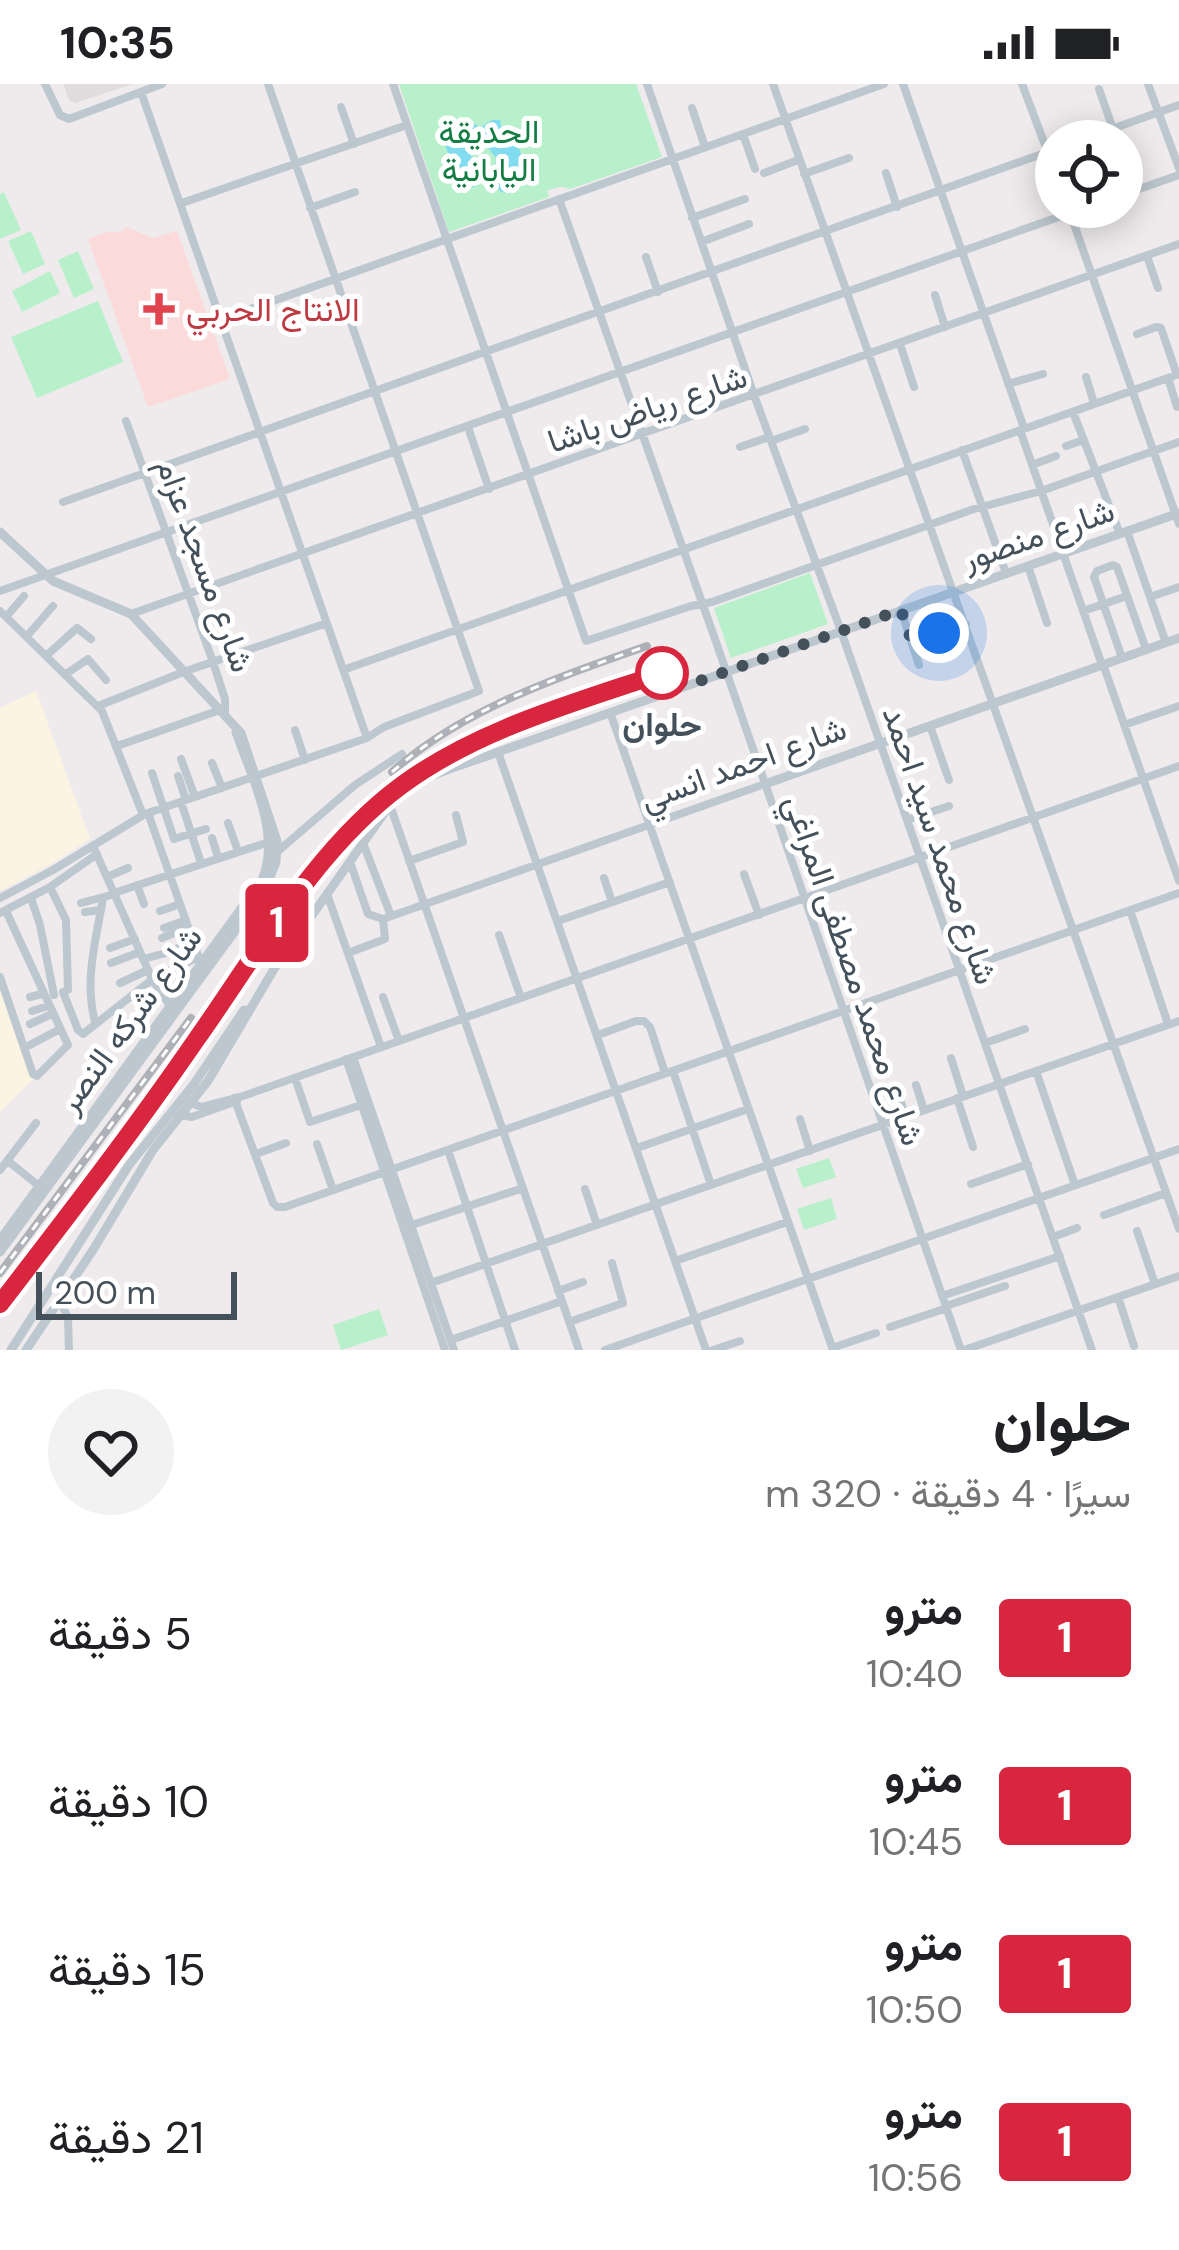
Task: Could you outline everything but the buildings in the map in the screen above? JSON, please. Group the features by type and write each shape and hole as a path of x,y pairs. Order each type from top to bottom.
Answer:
{"street":[{"path":"45,84 64,119 163,84"},
{"path":"24,596 3,614 98,706 117,746 146,814 170,874 200,961 158,976 81,1034 53,999 3,912 50,887 146,814 367,738 479,691 268,84"},
{"path":"393,84 586,640 1179,442"},
{"name":"شارع محمد سيد احمد","path":"647,84 1093,1350"},
{"path":"773,84 1179,1228"},
{"path":"222,319 884,84"},
{"path":"903,84 1179,880"},
{"path":"1022,84 1038,120"},
{"path":"1143,186 1179,171 1148,84"},
{"path":"1099,89 1110,120"},
{"path":"141,92 367,738"},
{"path":"1137,120 1179,105"},
{"path":"341,107 354,144"},
{"path":"692,108 706,147"},
{"path":"182,203 408,125"},
{"path":"743,134 760,171 799,160"},
{"path":"1168,138 1179,134"},
{"path":"63,502 1035,156"},
{"path":"804,174 848,158"},
{"path":"886,173 897,207"},
{"path":"310,208 355,192"},
{"name":"شارع محمد مصطفى المراغي","path":"559,199 963,1350"},
{"path":"692,218 745,199"},
{"path":"0,591 1035,223"},
{"path":"701,242 749,224"},
{"path":"1075,228 1178,517"},
{"name":"شارع رياض باشا","path":"131,614 1179,244"},
{"path":"1147,256 1158,288"},
{"path":"646,257 658,292"},
{"path":"935,295 946,328"},
{"path":"1137,334 1161,328 1178,406"},
{"path":"900,344 914,387"},
{"path":"1008,384 1043,374"},
{"path":"343,670 1175,376"},
{"path":"1087,377 1094,403"},
{"path":"1073,412 1166,643"},
{"name":"شارع مسجد عزام","path":"126,421 213,662 225,699 224,711 244,736 254,776"},
{"path":"468,427 489,489"},
{"path":"740,447 805,429"},
{"path":"1066,446 1084,440"},
{"path":"962,450 1006,573"},
{"path":"1033,464 1056,456"},
{"name":"شارع منصور","path":"11,1350 129,1165 223,1057 259,992 404,791 610,712 1123,532 1178,517"},
{"path":"0,532 46,577 131,614 224,711 117,746"},
{"path":"1028,566 1047,607 1047,623"},
{"path":"1122,658 1094,575 1097,571 1116,566 1146,650"},
{"path":"1150,597 1179,587"},
{"path":"1083,611 1127,596"},
{"path":"27,636 53,606"},
{"path":"901,610 919,664"},
{"path":"98,706 327,623"},
{"path":"912,642 966,624"},
{"path":"47,655 76,628 91,639"},
{"name":"شارع احمد انسي","path":"348,953 386,939 387,918 1179,638"},
{"path":"67,674 88,659 106,680"},
{"path":"1124,725 1179,706"},
{"path":"610,712 832,1349 876,1333"},
{"path":"930,726 949,780"},
{"path":"295,730 304,760"},
{"path":"499,752 695,1318 710,1350 740,1341"},
{"path":"278,852 355,784 402,754"},
{"path":"181,759 201,863"},
{"path":"212,763 221,788"},
{"path":"176,1114 192,1117 1179,766"},
{"path":"152,772 174,839 209,833 218,857"},
{"path":"178,776 187,800"},
{"path":"101,910 83,908 136,885 270,841 254,776"},
{"path":"254,776 276,831 278,852"},
{"path":"390,806 579,1350"},
{"path":"907,820 949,806"},
{"path":"409,861 463,842 456,815"},
{"path":"228,823 238,851"},
{"name":"شارع شركه النصر","path":"0,1240 262,880 270,841"},
{"path":"350,862 368,914 387,918 363,843"},
{"path":"95,850 153,981 171,1006"},
{"path":"0,898 95,850"},
{"name":"شارع شركه النصر","path":"0,1252 265,890 278,852"},
{"path":"107,878 128,868"},
{"path":"146,869 152,880"},
{"path":"744,874 759,915"},
{"path":"604,878 612,902"},
{"path":"558,921 670,882"},
{"path":"136,885 144,904"},
{"path":"30,1024 53,999 66,920 50,887"},
{"path":"238,1098 275,1206 285,1207 1179,893"},
{"path":"327,894 381,1047"},
{"path":"0,977 22,1014 24,1049 35,1076 67,1043 31,898"},
{"path":"95,1022 89,981 104,898"},
{"path":"160,911 180,904"},
{"path":"1130,910 1168,1024"},
{"path":"163,933 187,923"},
{"path":"500,935 521,998"},
{"path":"110,948 135,939"},
{"path":"178,948 194,941"},
{"path":"111,963 166,953"},
{"path":"126,967 131,978"},
{"path":"120,983 148,970"},
{"path":"22,1014 89,981"},
{"path":"383,997 399,1041"},
{"path":"30,998 53,999"},
{"path":"598,1035 636,1021 650,1027 711,1185"},
{"path":"431,1283 1179,1021"},
{"path":"24,1049 60,1029"},
{"path":"986,1043 1025,1029"},
{"path":"350,1058 362,1104 412,1226 450,1347"},
{"path":"350,1058 450,1347"},
{"path":"951,1058 973,1147"},
{"path":"1036,1071 1075,1185"},
{"path":"295,1078 310,1122 362,1104"},
{"path":"916,1084 924,1110"},
{"path":"896,1089 905,1116"},
{"path":"187,1101 201,1107 238,1098"},
{"path":"637,1148 748,1109"},
{"name":"شارع منصور","path":"26,1350 176,1114"},
{"path":"800,1119 810,1150"},
{"path":"0,1170 36,1123"},
{"path":"256,1154 286,1143"},
{"path":"317,1144 333,1190"},
{"path":"605,1350 1179,1149"},
{"path":"448,1150 515,1350"},
{"path":"8,1161 40,1186"},
{"path":"971,1184 1028,1164"},
{"path":"412,1226 523,1188"},
{"path":"585,1189 598,1225"},
{"path":"1104,1215 1166,1193"},
{"path":"676,1261 787,1222"},
{"path":"1053,1238 1077,1228"},
{"path":"1137,1231 1154,1284"},
{"path":"80,1242 93,1250"},
{"path":"890,1327 1060,1256"},
{"path":"569,1322 624,1302 612,1263"},
{"path":"963,1350 1179,1276"},
{"path":"450,1347 584,1282"},
{"path":"945,1303 1005,1286"},
{"path":"1118,1298 1134,1346"},
{"path":"60,1300 68,1318 69,1350"}],"shaded area":[{"path":"63,84 133,84 75,103"},
{"name":"الانتاج الحربي","path":"127,227 153,238 177,231 230,379 148,407 88,239"},
{"path":"36,691 90,839 0,891 0,708"},
{"path":"0,984 33,1079 0,1112"}],"green space":[{"name":"الحديقة اليابانية","path":"399,84 636,84 662,157 570,189 547,191 549,197 449,232"},
{"path":"4,192 21,230 0,239 0,194"},
{"path":"31,231 45,264 23,274 8,241"},
{"path":"78,251 94,289 74,298 58,260"},
{"path":"50,271 60,293 22,312 12,291"},
{"path":"98,301 123,362 37,398 11,337"},
{"path":"810,573 828,624 731,658 714,608"},
{"path":"829,1158 836,1177 803,1188 796,1169"},
{"path":"831,1198 837,1219 804,1230 797,1209"},
{"path":"379,1309 388,1335 341,1350 333,1325"}],"water":[{"path":"467,118 480,128 500,120 503,136 520,150 521,177 516,188 504,193 495,186 496,158 486,145 470,151 470,173 481,178 477,186 463,183 445,144 449,138 459,142 454,128"}],"railway":[{"path":"392,772 481,712 647,646"},
{"path":"0,1304 159,1093 282,914 370,811 462,748 528,719 662,673"},
{"path":"0,1273 191,1018"}],"metro line":[{"name":"1","path":"0,1304 147,1112 300,890 352,830 398,787 428,767 530,718 662,673"}],"place":[{"name":"الانتاج الحربي","path":"159,309"},
{"name":"حلوان","path":"662,673"}],"route":[{"path":"662,673 688,685 901,610 912,642 939,633"}]}
